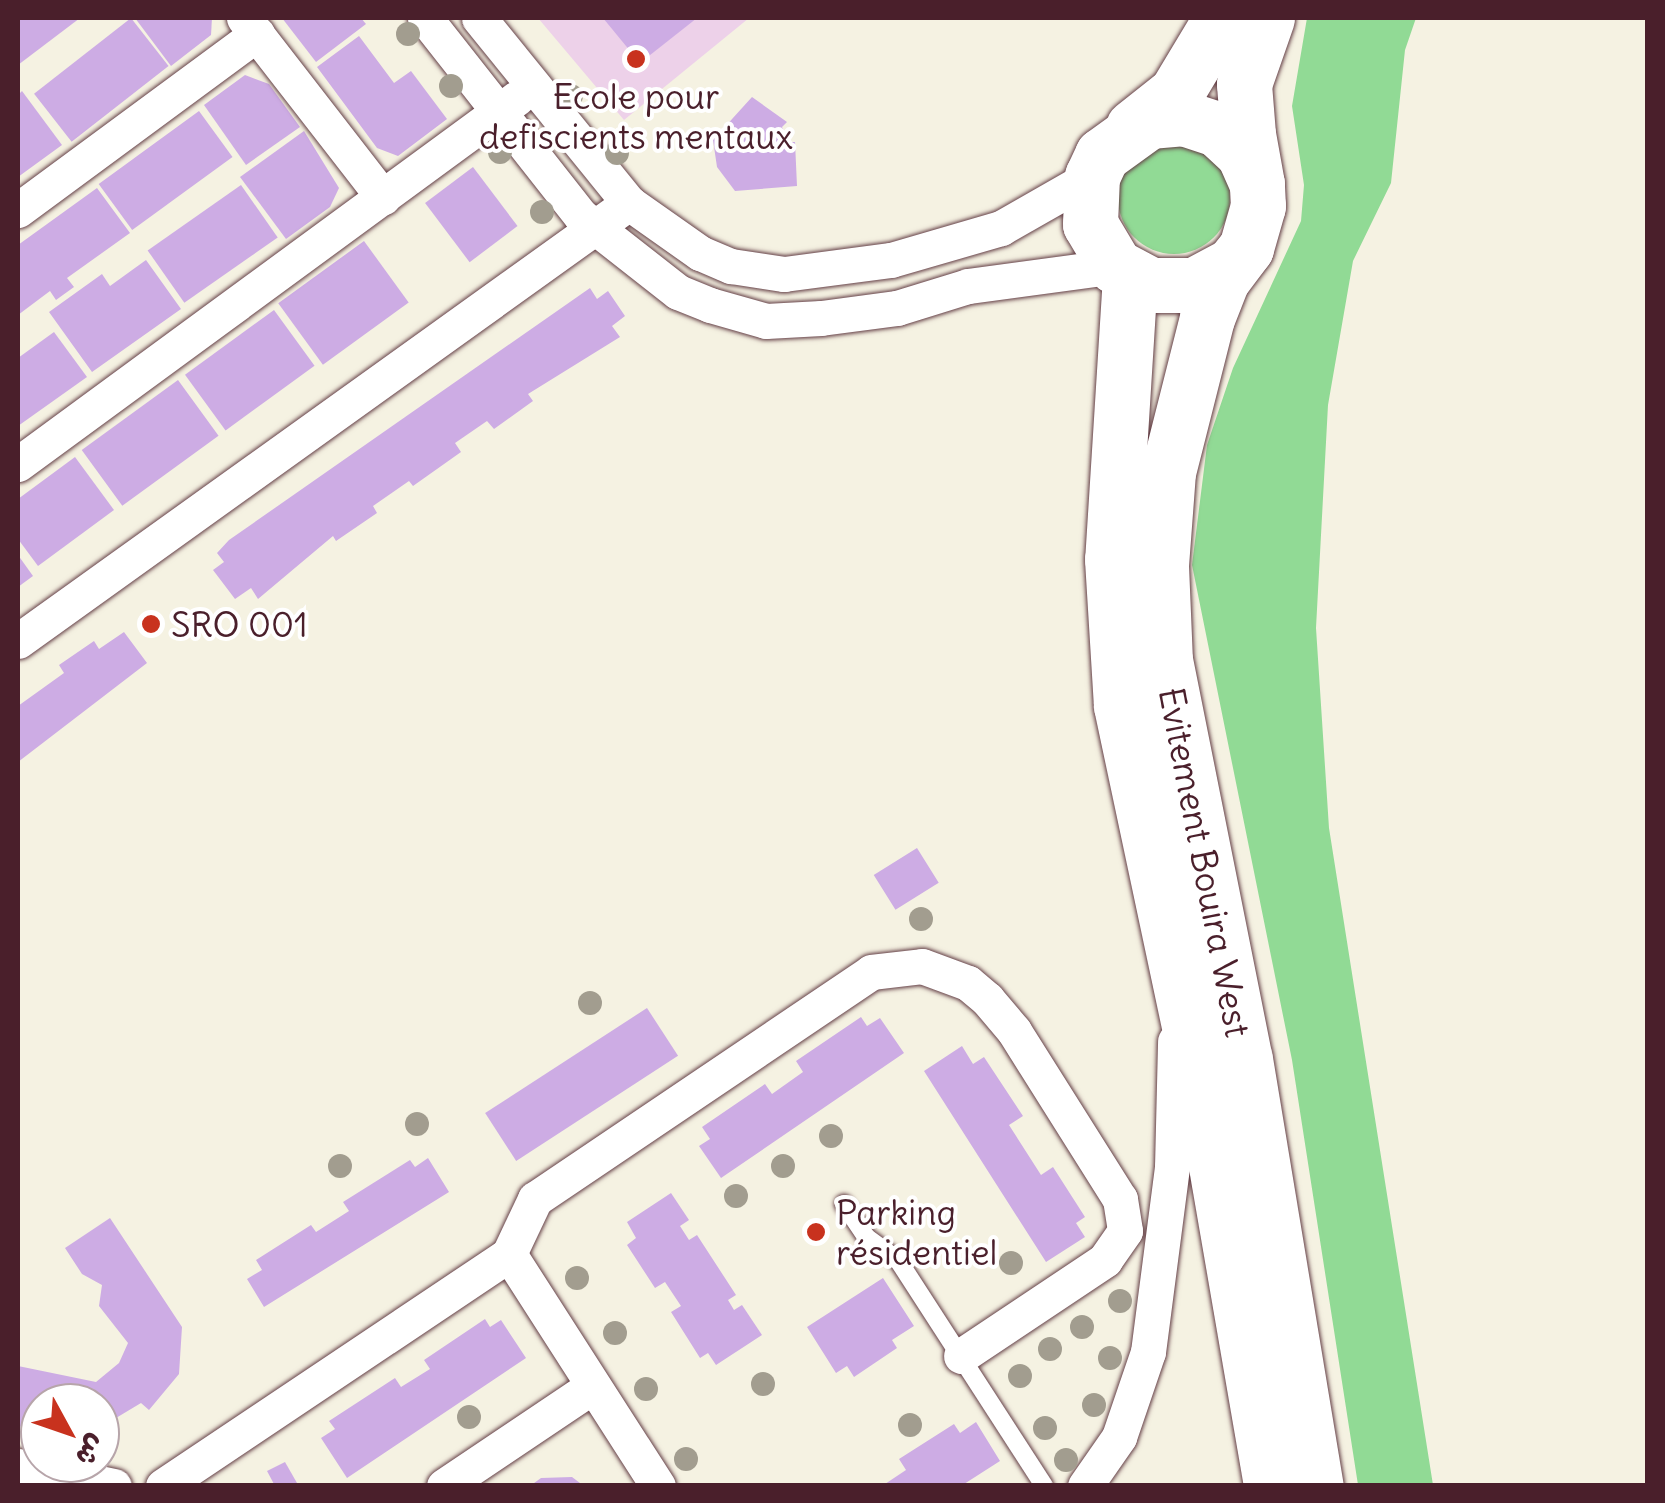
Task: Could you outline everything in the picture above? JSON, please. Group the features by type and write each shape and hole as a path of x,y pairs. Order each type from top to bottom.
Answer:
{"highway":[{"path":"1221,18 1176,92 1102,155 1092,176 1090,224 1123,271 1150,285 1194,285 1214,277 1246,248 1258,206 1244,84 1267,18"},
{"path":"1133,127 1166,117 1201,122 1231,139 1256,184"},
{"name":"Evitement Bouira West","path":"1246,248 1222,280 1207,318 1168,472 1161,566 1165,660 1245,1059 1316,1486"},
{"name":"Evitement Bouira West","path":"1123,271 1112,558 1114,635 1128,738 1176,955 1271,1486"}],"street":[{"path":"425,18 596,230 678,292 766,321 897,308 968,286 1123,271"},
{"path":"479,18 629,204 700,253 784,274 891,260 1000,228 1092,176"},
{"path":"18,210 251,26 383,197"},
{"path":"18,464 533,85"},
{"path":"18,642 629,204"},
{"path":"1085,1486 1118,1438 1159,1300 1172,1167 1176,955"},
{"path":"163,1486 508,1254 535,1199 871,972 922,966 968,983 1014,1030 1120,1199 1125,1231 1105,1260 961,1356"},
{"path":"508,1254 658,1486"},
{"path":"444,1486 593,1386"},
{"path":"85,1483 114,1486"}],"lane":[{"path":"844,1204 866,1237 898,1260 1044,1486"}],"shaded area":[{"name":"Ecole pour defiscients mentaux","path":"538,18 749,18 624,120"}],"green space":[{"path":"1307,18 1416,18 1405,50 1391,183 1353,261 1328,405 1316,628 1329,828 1433,1485 1358,1485 1292,1060 1192,565 1207,445 1233,368 1301,221 1304,185 1292,106"},
{"path":"1174,142 1195,146 1214,158 1226,177 1230,198 1226,219 1214,238 1195,250 1174,254 1153,250 1134,238 1122,219 1118,198 1122,177 1134,158 1153,146"}],"building":[{"path":"18,18 80,18 18,65"},
{"path":"131,18 169,66 72,142 34,94"},
{"path":"135,18 212,18 211,35 171,66"},
{"path":"282,18 361,18 366,24 316,62"},
{"path":"603,18 697,18 640,63"},
{"path":"359,36 394,83 411,71 447,119 398,156 377,148 317,67"},
{"path":"245,75 269,84 300,127 246,165 204,105"},
{"path":"22,91 62,145 18,177 18,95"},
{"path":"752,97 787,122 782,127 788,142 795,142 797,186 735,191 717,167 713,140"},
{"path":"199,111 233,157 132,230 99,184"},
{"path":"304,131 339,188 330,207 286,239 240,177"},
{"path":"473,167 518,226 470,262 425,203"},
{"path":"241,185 278,237 184,303 148,250"},
{"path":"97,188 130,233 67,278 74,287 56,300 50,291 18,315 18,245"},
{"path":"364,241 409,302 323,365 278,303"},
{"path":"146,260 181,309 92,372 49,312 102,274 110,286"},
{"path":"590,288 597,299 608,291 625,316 612,326 620,337 528,394 533,401 494,429 487,421 455,443 461,452 413,486 409,481 373,506 377,513 336,541 333,536 258,599 251,588 235,599 213,570 224,562 217,553 229,540"},
{"path":"274,310 315,366 226,430 185,375"},
{"path":"54,332 87,377 18,426 18,358"},
{"path":"178,380 219,436 122,506 82,450"},
{"path":"75,457 114,510 38,566 18,539 18,499"},
{"path":"18,555 33,576 18,587"},
{"path":"124,632 147,663 18,762 18,706 64,673 59,665 94,641 99,649"},
{"path":"917,848 939,883 895,910 874,875"},
{"path":"647,1008 678,1056 516,1161 485,1113"},
{"path":"861,1017 867,1026 880,1018 904,1053 721,1178 699,1146 710,1139 702,1127 765,1084 772,1094 803,1072 796,1061"},
{"path":"962,1046 973,1064 984,1057 1023,1116 1009,1125 1041,1175 1053,1167 1085,1217 1076,1223 1085,1237 1046,1262 924,1071"},
{"path":"428,1158 449,1192 264,1307 247,1279 262,1270 256,1260 311,1225 316,1232 349,1211 343,1202 410,1160 415,1167"},
{"path":"671,1193 689,1220 680,1226 689,1240 697,1235 736,1295 728,1300 734,1310 742,1305 762,1335 716,1365 708,1353 700,1358 671,1312 681,1306 665,1282 655,1288 627,1245 636,1238 627,1222"},
{"path":"110,1218 182,1327 179,1374 149,1410 141,1403 120,1416 120,1383 20,1383 18,1426 18,1366 96,1382 119,1363 128,1343 99,1306 102,1285 82,1274 65,1248"},
{"path":"883,1278 914,1326 892,1340 897,1348 854,1377 847,1366 836,1373 807,1327"},
{"path":"485,1319 490,1327 501,1320 526,1358 347,1478 321,1438 335,1429 329,1421 395,1378 401,1387 430,1369 424,1360"},
{"path":"976,1422 1000,1461 961,1486 882,1486 906,1470 899,1459 954,1424 960,1433"},
{"path":"285,1462 297,1483 275,1486 267,1471"},
{"path":"572,1477 584,1486 530,1486 541,1478"}],"place":[{"name":"Ecole pour defiscients mentaux","path":"636,59"},
{"name":"SRO 001","path":"151,624"},
{"name":"Parking résidentiel","path":"816,1232"}]}
